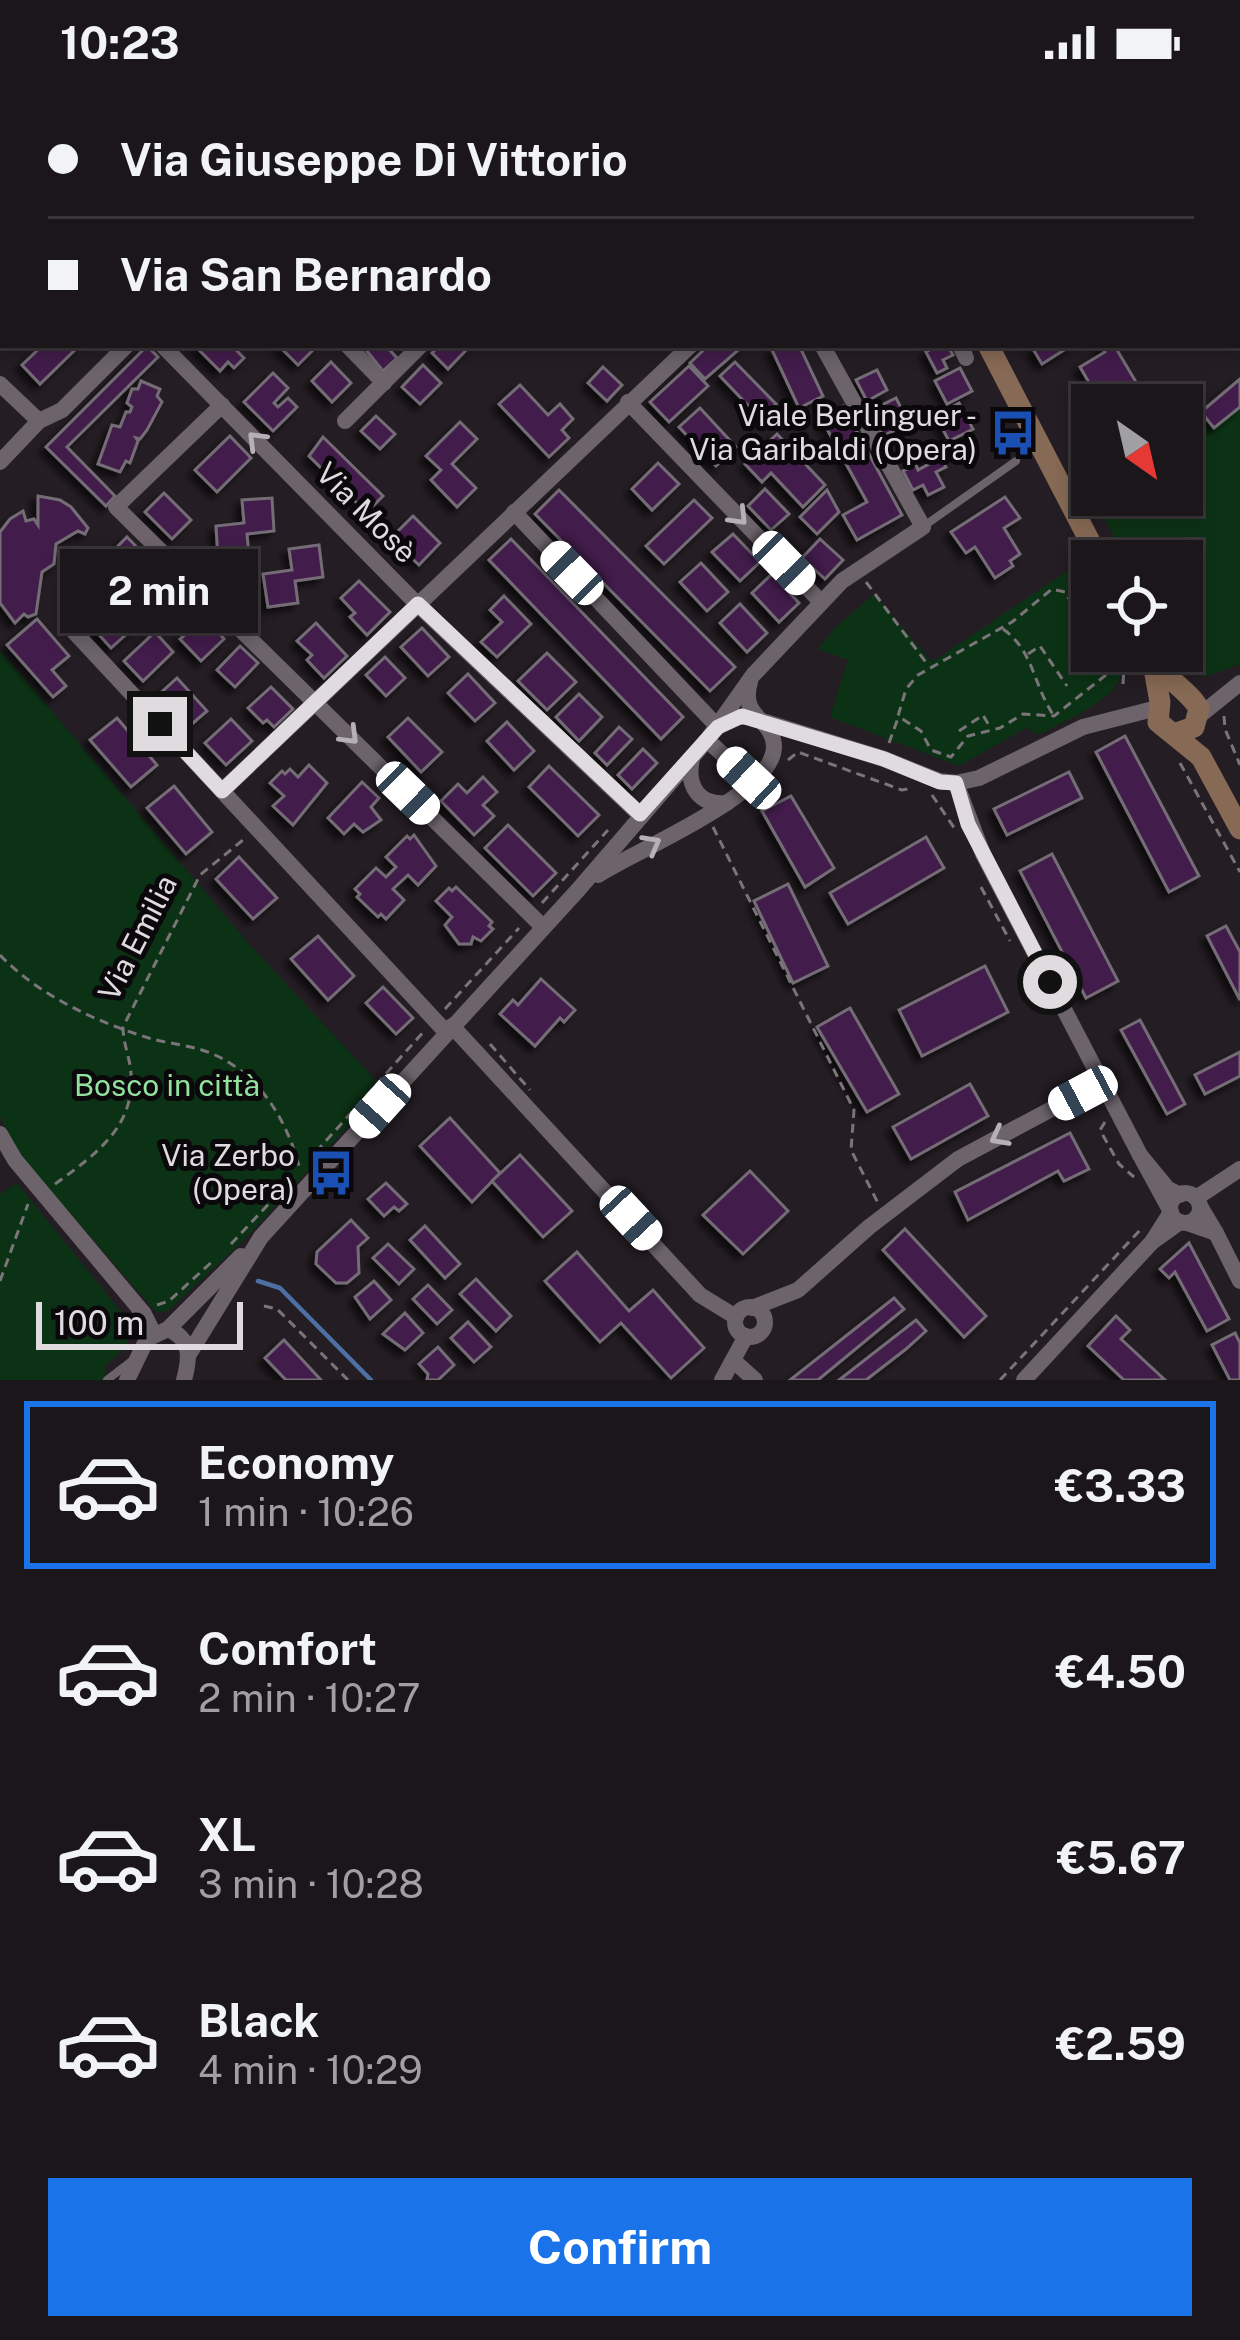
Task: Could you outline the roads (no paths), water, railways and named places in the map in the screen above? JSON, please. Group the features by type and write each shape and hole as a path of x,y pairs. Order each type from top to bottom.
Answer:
{"street":[{"path":"0,462 39,421 62,410 124,348"},
{"name":"Via Mosè","path":"165,348 418,604 640,814"},
{"path":"350,348 384,382"},
{"path":"345,421 418,348"},
{"path":"222,791 688,348"},
{"path":"127,1380 134,1359 261,1237 578,890 692,759 753,675 821,602 842,581 922,527 824,348"},
{"path":"990,348 1089,540"},
{"path":"0,384 39,421"},
{"path":"628,402 821,602"},
{"path":"222,405 116,507 543,927"},
{"path":"514,512 753,782"},
{"path":"66,623 700,1294 744,1312 763,1316 764,1325 755,1336 746,1336 736,1327 744,1312 798,1290 958,1159 1102,1082"},
{"path":"1155,672 1170,715 1201,757 1240,830"},
{"path":"753,675 748,704 773,742 772,768"},
{"path":"712,734 742,716 884,759 940,782 956,783 979,778 1083,727 1128,717 1170,715 1240,683"},
{"path":"1170,715 1190,730 1222,693"},
{"path":"1198,719 1201,757"},
{"path":"578,890 608,868 706,823 772,768 790,746 822,739"},
{"path":"692,759 689,777 694,790 709,802 728,803"},
{"path":"956,783 968,824 1140,1155 1179,1219 1216,1233"},
{"path":"0,1134 15,1160 144,1314 161,1331 181,1336 189,1354"},
{"path":"1140,1155 1168,1189 1192,1200 1216,1233 1240,1281"},
{"path":"1179,1219 1174,1200 1192,1200 1240,1169"},
{"path":"1024,1380 1152,1242 1179,1219 1195,1219 1192,1200"},
{"path":"184,1380 189,1354 261,1237"},
{"path":"722,1380 746,1336"},
{"path":"735,1362 755,1380"}],"lane":[{"path":"922,527 1016,461"},
{"path":"107,1380 134,1359"}],"waterway":[{"path":"258,1281 280,1288 371,1380"}],"place":[{"name":"Viale Berlinguer - Via Garibaldi (Opera)","path":"1013,433"},
{"name":"Via Zerbo (Opera)","path":"331,1173"}],"park label":[{"name":"Bosco in città","path":"167,1086"}]}
